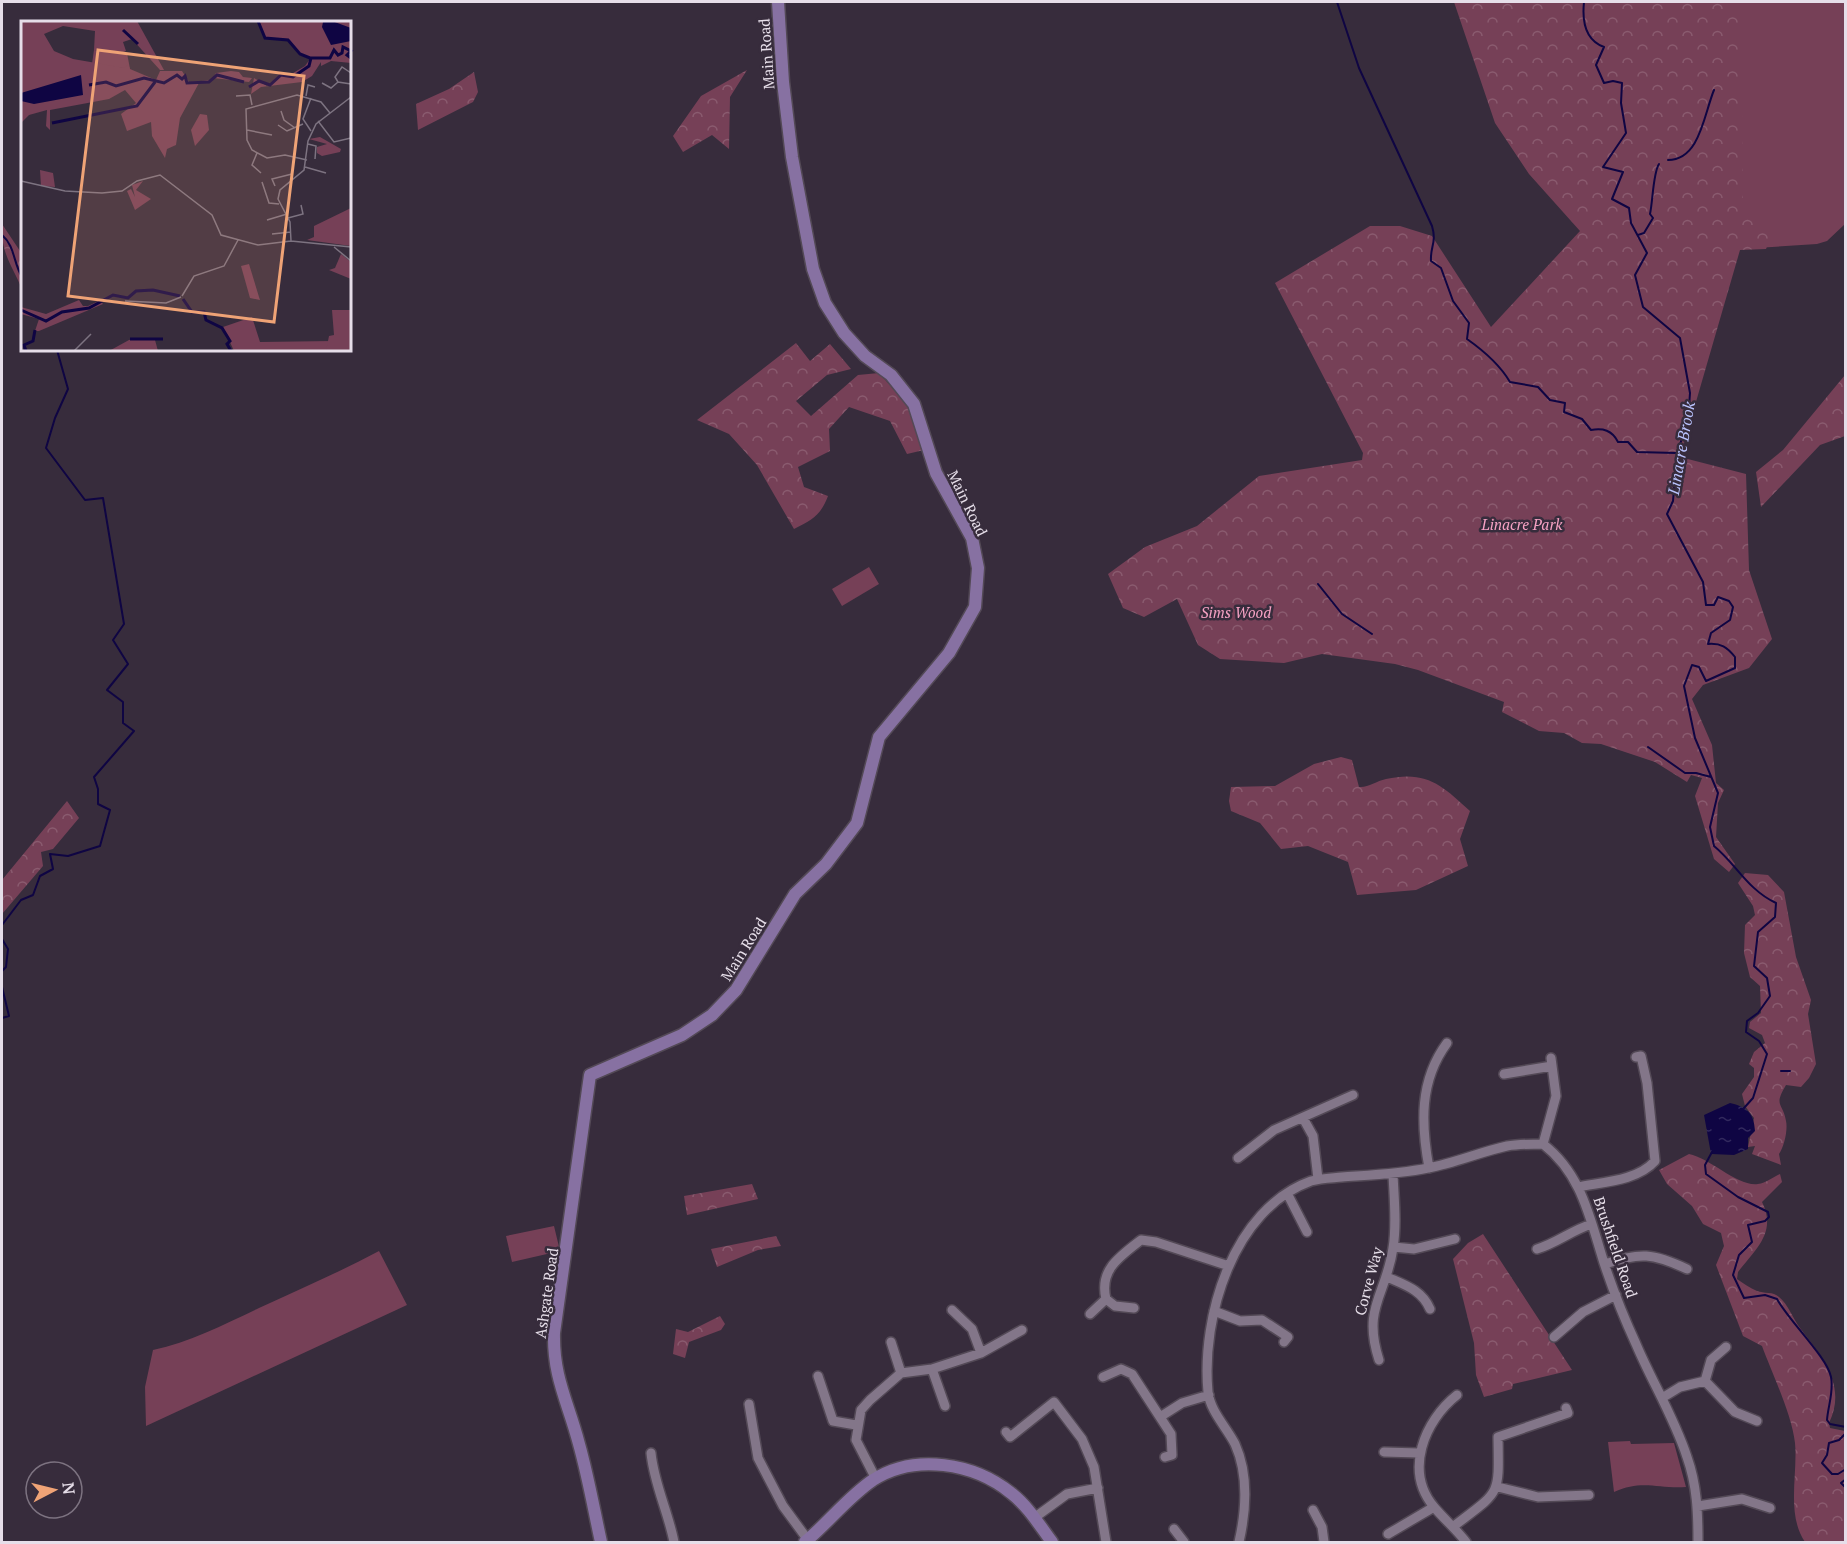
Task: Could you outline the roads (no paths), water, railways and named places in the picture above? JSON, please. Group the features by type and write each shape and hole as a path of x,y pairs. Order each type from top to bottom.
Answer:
{"street":[{"name":"Main Road","path":"619,1061 682,1035 712,1016 736,990 795,894 826,864 856,823 879,737 949,653 975,607 978,568 972,538 936,473 914,404 891,375 866,356 844,333 825,303 813,269 792,157 783,82 778,2"},
{"path":"1429,1168 1422,1112 1431,1070 1447,1043"},
{"path":"1578,1186 1633,1176 1646,1171 1655,1161 1647,1083 1641,1056 1636,1057"},
{"name":"Ashgate Road","path":"602,1542 579,1443 554,1365 554,1349 590,1075 619,1061"},
{"path":"1241,1542 1245,1503 1244,1472 1235,1445 1209,1395 1206,1348 1214,1311 1229,1266 1252,1224 1269,1206 1287,1193 1318,1179 1393,1174 1429,1168 1509,1146 1543,1144 1557,1096 1551,1062 1504,1074"},
{"path":"1238,1158 1274,1130 1353,1095"},
{"path":"1303,1118 1313,1136 1318,1179"},
{"name":"Brushfield Road","path":"1543,1144 1559,1155 1588,1206 1616,1295 1636,1345 1687,1456 1698,1506 1698,1542"},
{"name":"Corve Way","path":"1379,1360 1372,1323 1374,1308 1387,1277 1394,1247 1393,1174"},
{"path":"1287,1193 1306,1232"},
{"path":"1537,1249 1549,1245 1572,1230 1592,1224"},
{"path":"1394,1247 1414,1249 1455,1239"},
{"path":"1134,1308 1115,1306 1106,1299 1103,1285 1106,1272 1141,1240 1156,1242 1229,1266"},
{"path":"1605,1264 1632,1254 1663,1257 1687,1269"},
{"path":"1387,1277 1425,1298 1430,1309"},
{"path":"1554,1337 1583,1312 1616,1295"},
{"path":"1090,1314 1106,1299"},
{"path":"952,1310 972,1329 981,1353"},
{"path":"1214,1311 1240,1321 1262,1320 1288,1337 1284,1342"},
{"path":"876,1479 855,1440 856,1425 861,1410 901,1373 932,1369 981,1353 1022,1330"},
{"path":"891,1342 901,1373"},
{"path":"1705,1381 1711,1360 1726,1347"},
{"path":"932,1369 945,1406"},
{"path":"1103,1377 1121,1369 1132,1374 1171,1434 1172,1455 1165,1457"},
{"path":"818,1376 833,1421 856,1425"},
{"path":"1662,1398 1680,1387 1705,1381"},
{"path":"1705,1381 1735,1412 1756,1421"},
{"path":"1160,1417 1182,1403 1209,1395"},
{"path":"1456,1395 1441,1408 1419,1453 1422,1481 1434,1507 1454,1526 1466,1542"},
{"path":"1006,1432 1010,1437 1054,1402 1082,1439 1094,1467 1106,1542"},
{"path":"748,1404 758,1458 783,1506 807,1541 876,1479 918,1466 944,1464 981,1473 1012,1493 1052,1542"},
{"path":"1454,1526 1491,1497 1498,1487 1498,1437 1568,1413 1566,1408"},
{"path":"1384,1452 1419,1453"},
{"path":"651,1453 653,1476 662,1498 674,1542"},
{"path":"1498,1487 1538,1497 1589,1495"},
{"path":"1034,1518 1067,1494 1098,1488"},
{"path":"1698,1506 1742,1499 1770,1508"},
{"path":"1388,1534 1434,1507"},
{"path":"1313,1510 1322,1527 1324,1542"},
{"path":"1174,1529 1184,1542"}],"water":[{"path":"1730,1103 1741,1107 1751,1115 1755,1131 1748,1138 1748,1149 1734,1155 1711,1154 1704,1115"}],"waterway":[{"path":"1337,2 1359,68 1432,226 1434,237 1431,261 1441,268 1453,301 1469,323 1467,339 1491,359 1510,382 1538,387 1550,400 1565,403 1564,412 1582,419 1591,430 1607,431 1618,442 1628,442 1637,452 1676,453"},
{"name":"Linacre Brook","path":"1584,2 1586,29 1593,40 1604,47 1596,65 1604,83 1613,81 1622,83 1621,103 1626,133 1603,167 1623,172 1612,199 1629,208 1631,223 1647,253 1635,275 1643,307 1680,338 1690,393 1688,421 1677,453 1673,501 1667,514 1703,582 1706,605 1714,605 1718,597 1729,601 1733,607 1730,620 1711,633 1708,644 1717,644 1729,651 1735,657 1735,668 1706,681 1699,667 1692,665 1684,686 1695,738 1718,793 1710,827 1714,846 1750,884 1766,898 1776,903 1775,917 1758,932 1754,966 1767,978 1770,996 1758,1013 1747,1021 1746,1032 1759,1041 1767,1054 1753,1098 1744,1108"},
{"path":"1668,160 1679,158 1694,144 1714,90"},
{"path":"1638,235 1644,233 1653,218 1650,214 1654,180 1659,164"},
{"path":"2,235 12,249 21,275"},
{"path":"2,925 21,900 33,895 40,876 53,869 50,854 68,856 100,846 110,810 98,804 98,789 94,777 134,731 123,723 123,702 107,690 128,664 113,640 124,624 103,498 85,500 46,448 55,418 68,389 57,351"},
{"path":"1318,584 1342,614 1372,634"},
{"path":"1648,747 1685,773 1711,777"},
{"path":"2,939 8,949 6,967 2,971"},
{"path":"2,987 9,1016 2,1018"},
{"path":"1781,1071 1790,1071"},
{"path":"1712,1152 1705,1165 1706,1174 1738,1197 1768,1212 1769,1217 1765,1221 1748,1225 1752,1242 1739,1255 1733,1275 1744,1298 1765,1295 1777,1299 1823,1359 1828,1369 1832,1388 1827,1420 1830,1424 1846,1427"},
{"path":"1846,1433 1839,1440 1829,1443 1827,1455 1822,1463 1832,1474 1838,1474 1846,1469"},
{"path":"1846,1479 1841,1483 1846,1488"}],"park label":[{"name":"Linacre Park","path":"1522,524"},
{"name":"Sims Wood","path":"1236,612"}]}
